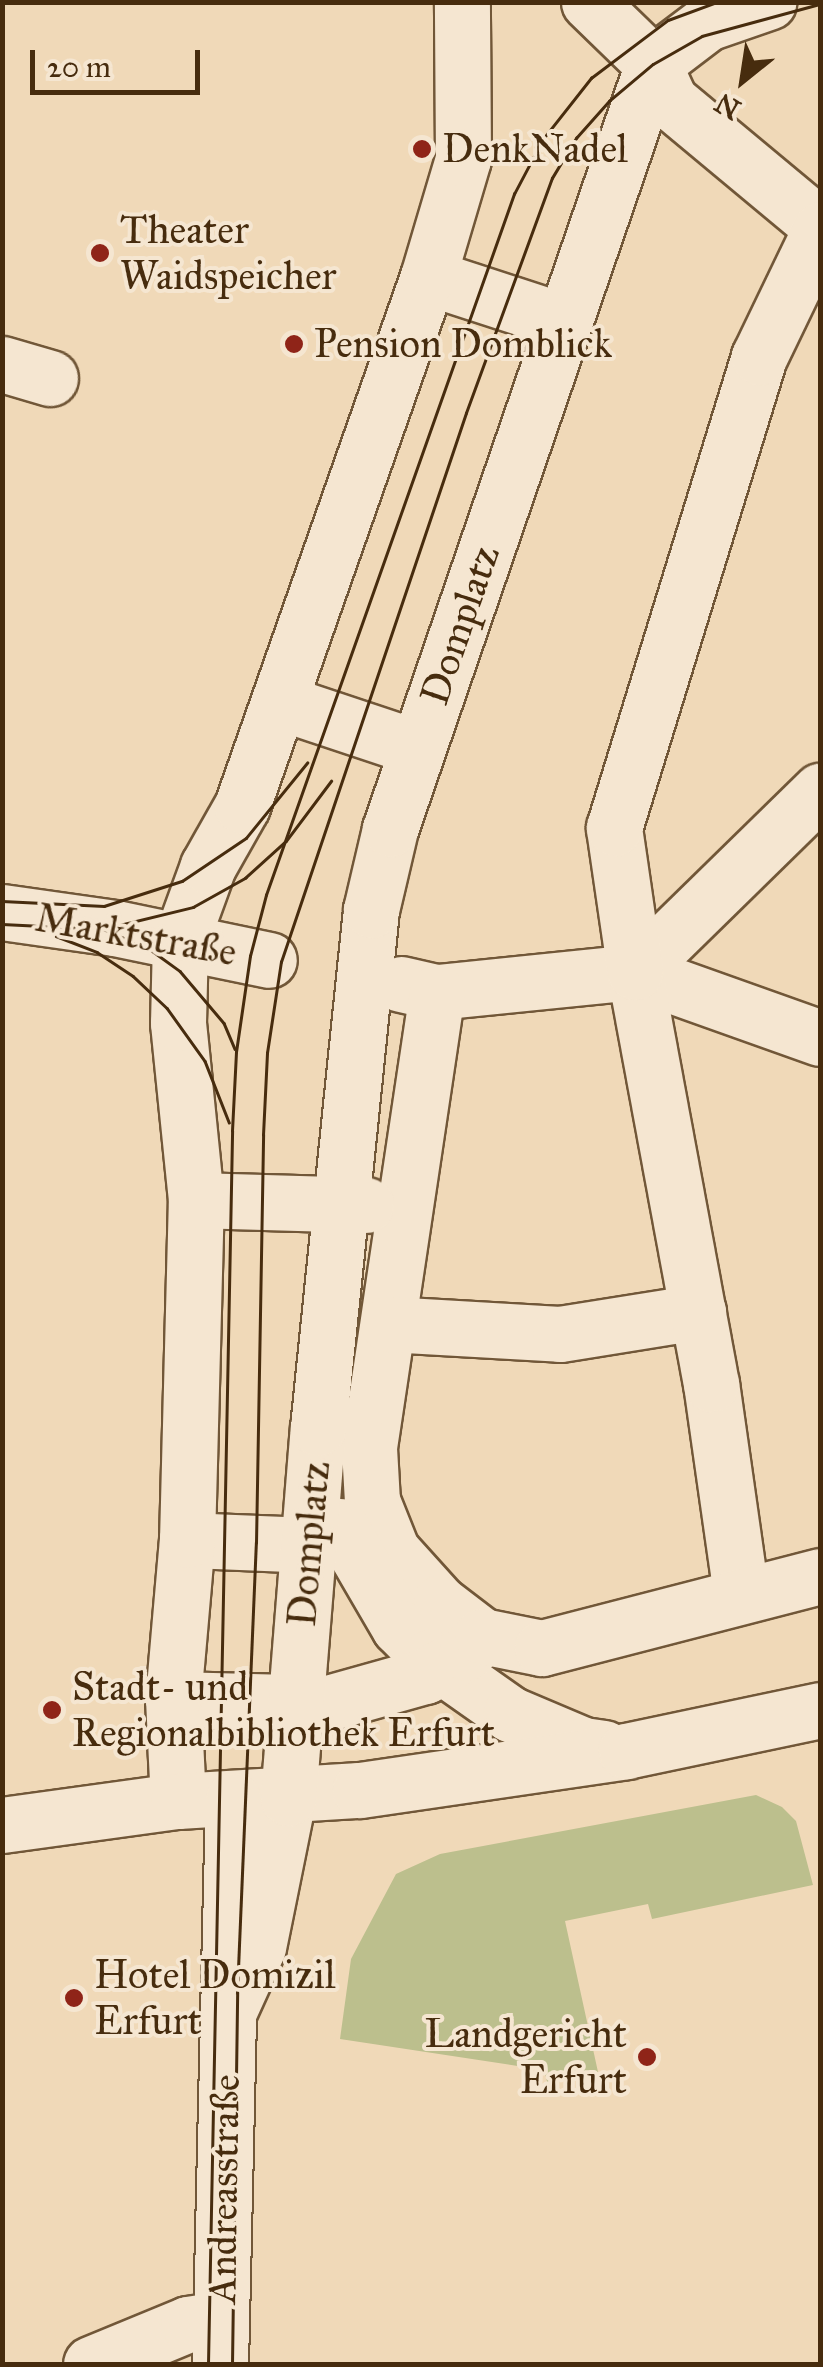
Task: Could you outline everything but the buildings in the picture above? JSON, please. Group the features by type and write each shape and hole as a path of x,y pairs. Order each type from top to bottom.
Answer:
{"street":[{"path":"178,1800 173,1698 187,1540 196,1200 178,1023 180,943 208,866 242,806 428,277 463,159 462,2"},
{"path":"618,31 707,23 768,2"},
{"path":"618,31 670,101 820,228 759,357 614,828 635,972 698,1312 740,1594"},
{"name":"Domplatz","path":"618,31 390,829 371,910 318,1428 288,1798 626,1750 820,1710"},
{"path":"428,277 542,314"},
{"path":"280,702 394,740"},
{"path":"635,972 820,790"},
{"name":"Marktstraße","path":"2,912 115,928 269,960"},
{"path":"364,978 437,992 635,972 820,1038"},
{"name":"Domplatz","path":"437,992 369,1448 372,1501 392,1551 439,1603 462,1652 472,1691 549,1732 584,1745 626,1750"},
{"path":"196,1200 340,1204"},
{"path":"388,1324 560,1334 698,1312"},
{"name":"Domplatz","path":"318,1428 328,1489 344,1537 399,1627 462,1652"},
{"path":"187,1540 288,1544"},
{"path":"173,1698 328,1704 462,1652 542,1648 820,1576"},
{"path":"2,1825 178,1800 288,1798"},
{"name":"Andreasstraße","path":"228,2014 258,1947 288,1798"},
{"name":"Andreasstraße","path":"221,2342 233,1800"},
{"path":"91,2364 188,2324 221,2342"}],"green space":[{"path":"756,1795 782,1807 796,1821 813,1885 652,1919 648,1904 565,1921 598,2072 548,2085 544,2070 340,2039 351,1959 396,1874 440,1854"}],"tram line":[{"path":"208,2364 232,1131 236,1052 250,956 266,895 514,194 543,139 591,78 668,20 717,2"},
{"path":"232,2364 237,1993 256,1543 263,1135 267,1053 281,962 466,413 552,178 576,138 609,101 653,64 702,36 820,4"},
{"path":"2,901 104,906 182,881 246,838 307,763"},
{"path":"2,924 103,929 193,907 245,878 286,841 331,781"},
{"path":"103,929 151,950 180,971 224,1023 235,1049"},
{"path":"56,936 97,952 133,976 167,1008 205,1061 229,1122"}],"place":[{"name":"DenkNadel","path":"422,149"},
{"name":"Theater Waidspeicher","path":"100,253"},
{"name":"Pension Domblick","path":"294,344"},
{"name":"Stadt- und Regionalbibliothek Erfurt","path":"52,1710"},
{"name":"Hotel Domizil Erfurt","path":"74,1998"},
{"name":"Landgericht Erfurt","path":"647,2057"}]}
